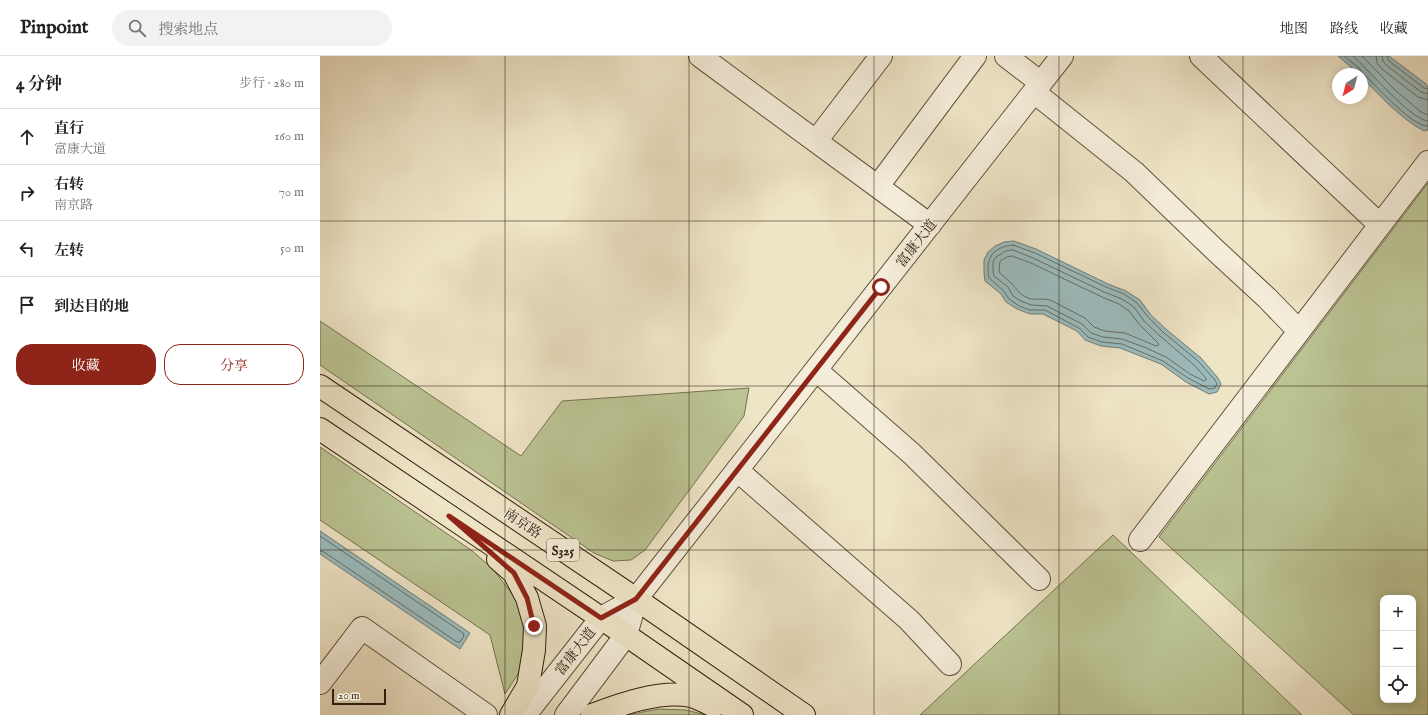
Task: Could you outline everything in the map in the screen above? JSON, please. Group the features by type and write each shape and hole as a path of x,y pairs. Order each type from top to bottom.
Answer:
{"main road":[{"name":"南京路","path":"320,386 636,599 804,715"},
{"name":"S325","path":"320,429 742,715"},
{"path":"449,516 514,573 527,598 534,626 534,650 528,686 512,715"},
{"path":"592,715 638,700 674,695 693,696 734,715"}],"street":[{"path":"700,56 930,225"},
{"path":"816,141 881,56"},
{"path":"878,186 975,56"},
{"path":"1006,56 1037,87 1134,172 1267,298 1299,332"},
{"name":"富康大道","path":"566,715 626,635 636,599 1062,56"},
{"path":"1201,56 1380,224"},
{"path":"1140,540 1428,162"},
{"path":"816,370 912,454 1039,579"},
{"path":"737,470 909,620 950,664"},
{"name":"富康大道","path":"525,715 601,618 636,599"},
{"path":"320,683 362,628 475,712"}],"green space":[{"path":"1428,183 1428,715 1354,715 1159,537"},
{"path":"320,321 521,456 562,401 749,388 744,416 645,550 631,560 613,561 594,553 320,365"},
{"path":"320,447 471,550 492,568 513,595 527,620 527,655 518,674 505,694 490,635 320,520"},
{"path":"1113,535 1302,715 920,715"},
{"path":"659,709 686,710 706,715 627,715"}],"water":[{"path":"1338,56 1389,56 1426,84 1428,87 1428,130 1424,131 1407,120 1368,83 1368,68 1352,68"},
{"path":"1014,241 1036,249 1108,284 1126,291 1140,300 1151,315 1201,358 1218,378 1221,384 1217,392 1209,394 1186,382 1161,364 1120,348 1101,346 1085,340 1077,331 1043,314 1030,314 1017,309 1006,302 1001,294 985,281 984,260 988,252 995,246 1004,242"},
{"path":"320,531 470,633 460,649 320,554"}],"route":[{"path":"534,626 527,598 514,573 449,516 601,618 636,599 881,287"}]}
